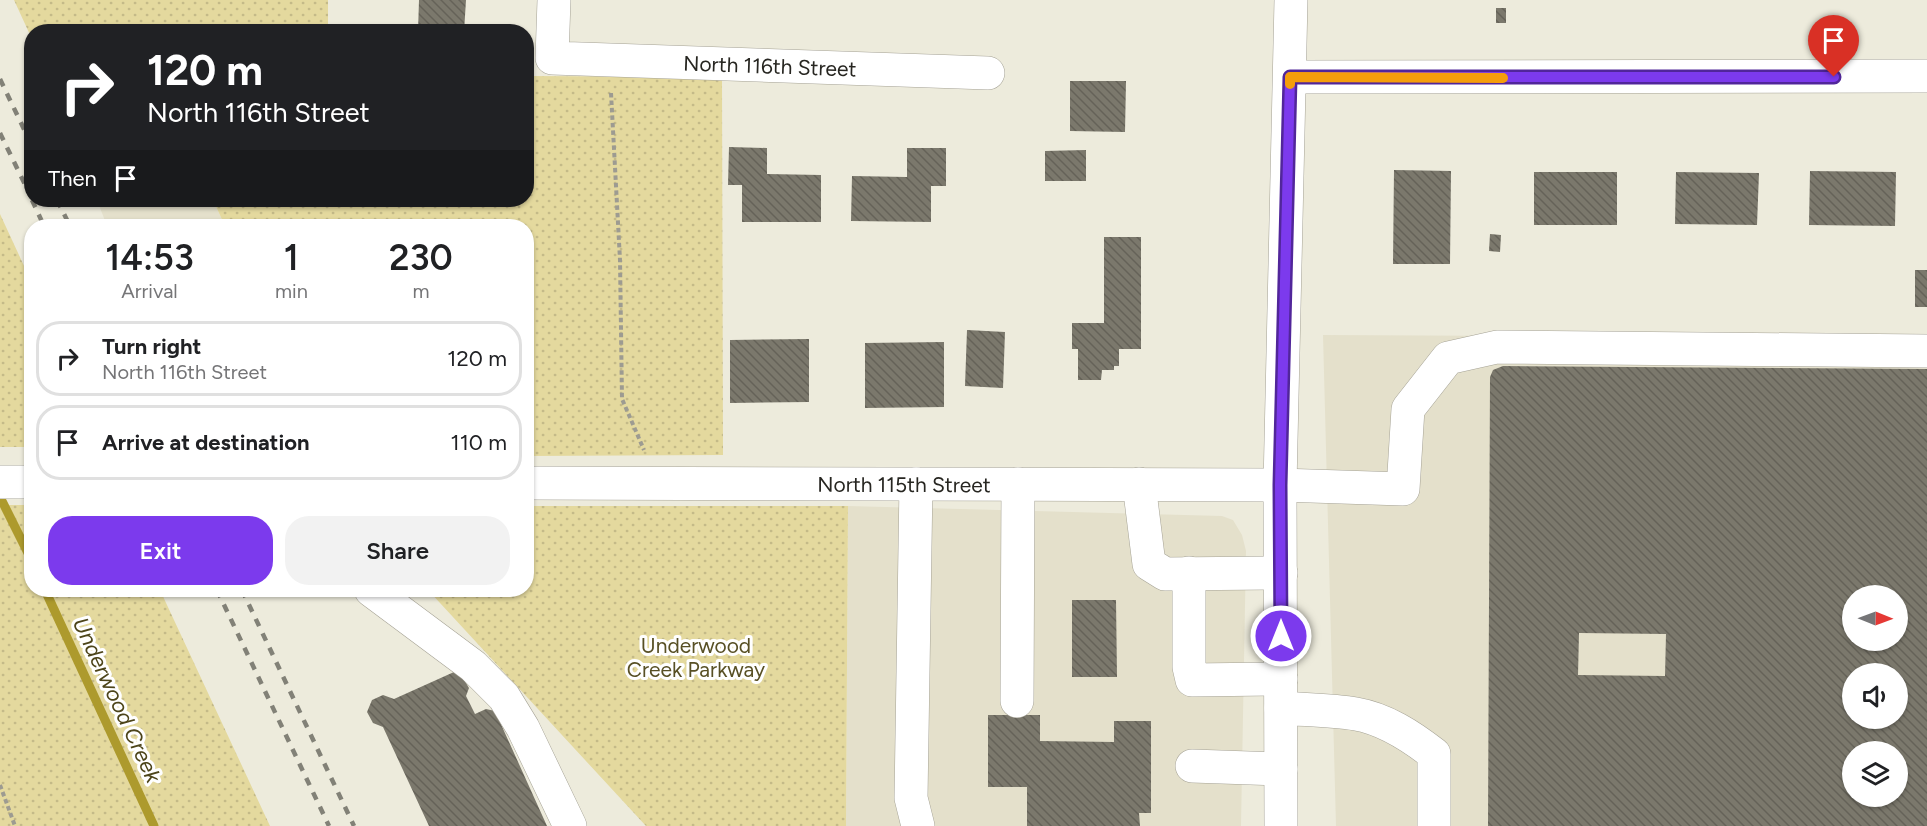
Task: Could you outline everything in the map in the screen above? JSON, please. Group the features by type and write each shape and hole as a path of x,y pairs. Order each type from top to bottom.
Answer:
{"street":[{"name":"North 116th Street","path":"554,0 552,58 988,73"},
{"path":"1281,826 1280,485 1291,0"},
{"path":"1290,77 1927,76"},
{"name":"North 115th Street","path":"534,483 1139,484 1403,489 1408,409 1448,358 1497,347 1927,351"},
{"path":"916,484 911,798 918,826"},
{"path":"1017,701 1018,484"},
{"path":"1139,484 1149,564 1165,574 1281,573"},
{"path":"1189,573 1189,667 1192,680 1281,693 1386,723 1414,738 1434,754 1434,826"},
{"path":"380,597 473,666 504,697 523,729 570,826"},
{"path":"1192,766 1281,769"}],"path":[{"path":"610,60 620,260 622,399 657,483"},
{"path":"0,786 15,826"}],"shaded area":[{"path":"100,207 216,207 222,219 104,219"},
{"path":"1323,335 1927,338 1927,826 1336,826"},
{"path":"848,506 1222,516 1233,520 1242,535 1246,551 1241,826 846,826"}],"green space":[{"path":"14,0 328,0 328,24 25,24"},
{"path":"534,76 722,77 723,455 534,456 534,219 222,219 216,207 534,207"},
{"path":"0,214 24,266 24,447 0,447"},
{"path":"0,505 24,505 24,597 163,597 270,826 0,826"},
{"name":"Underwood Creek Parkway","path":"534,506 848,506 846,826 646,826 434,597 534,597"}],"building":[{"path":"419,0 466,0 464,24 418,24"},
{"path":"1496,8 1506,8 1506,23 1496,23"},
{"path":"1070,81 1126,81 1125,132 1070,131"},
{"path":"729,147 767,148 767,174 821,175 821,222 742,222 742,185 728,185"},
{"path":"907,148 946,148 946,186 931,186 931,222 851,221 852,176 907,177"},
{"path":"1086,150 1086,181 1045,181 1045,151"},
{"path":"1394,170 1451,171 1450,264 1393,264"},
{"path":"1810,171 1896,172 1895,226 1809,225"},
{"path":"1534,172 1617,172 1617,225 1534,225"},
{"path":"1676,172 1759,173 1757,225 1675,224"},
{"path":"1490,234 1501,235 1500,252 1489,251"},
{"path":"1104,237 1141,237 1141,349 1119,349 1119,366 1114,366 1114,370 1102,370 1101,380 1078,380 1078,349 1072,349 1072,323 1104,323"},
{"path":"1915,270 1927,270 1927,307 1915,307"},
{"path":"967,330 1005,332 1003,388 965,386"},
{"path":"809,339 809,402 730,403 730,340"},
{"path":"944,342 944,407 865,408 865,343"},
{"path":"1503,366 1927,369 1927,826 1488,826 1490,377 1493,370","holes":["1579,633 1666,634 1665,676 1578,675"]},
{"path":"1072,600 1116,600 1117,677 1072,677"},
{"path":"454,672 460,673 469,688 466,696 475,714 486,709 495,711 547,826 429,826 383,727 373,723 367,712 372,700 383,695 394,699"},
{"path":"988,715 1040,715 1040,741 1114,742 1114,721 1151,721 1151,813 1139,813 1140,826 1027,826 1027,787 988,787"}],"waterway":[{"name":"Underwood Creek","path":"0,497 24,545"},
{"name":"Underwood Creek","path":"48,597 154,826"}],"railway":[{"path":"0,79 24,129"},
{"path":"0,133 24,182"},
{"path":"35,207 41,219"},
{"path":"60,207 66,219"},
{"path":"220,597 329,826"},
{"path":"245,597 354,826"}],"slow traffic":[{"path":"1290,84 1290,77 1503,78"}],"route":[{"path":"1281,636 1280,485 1290,77 1834,77"}]}
